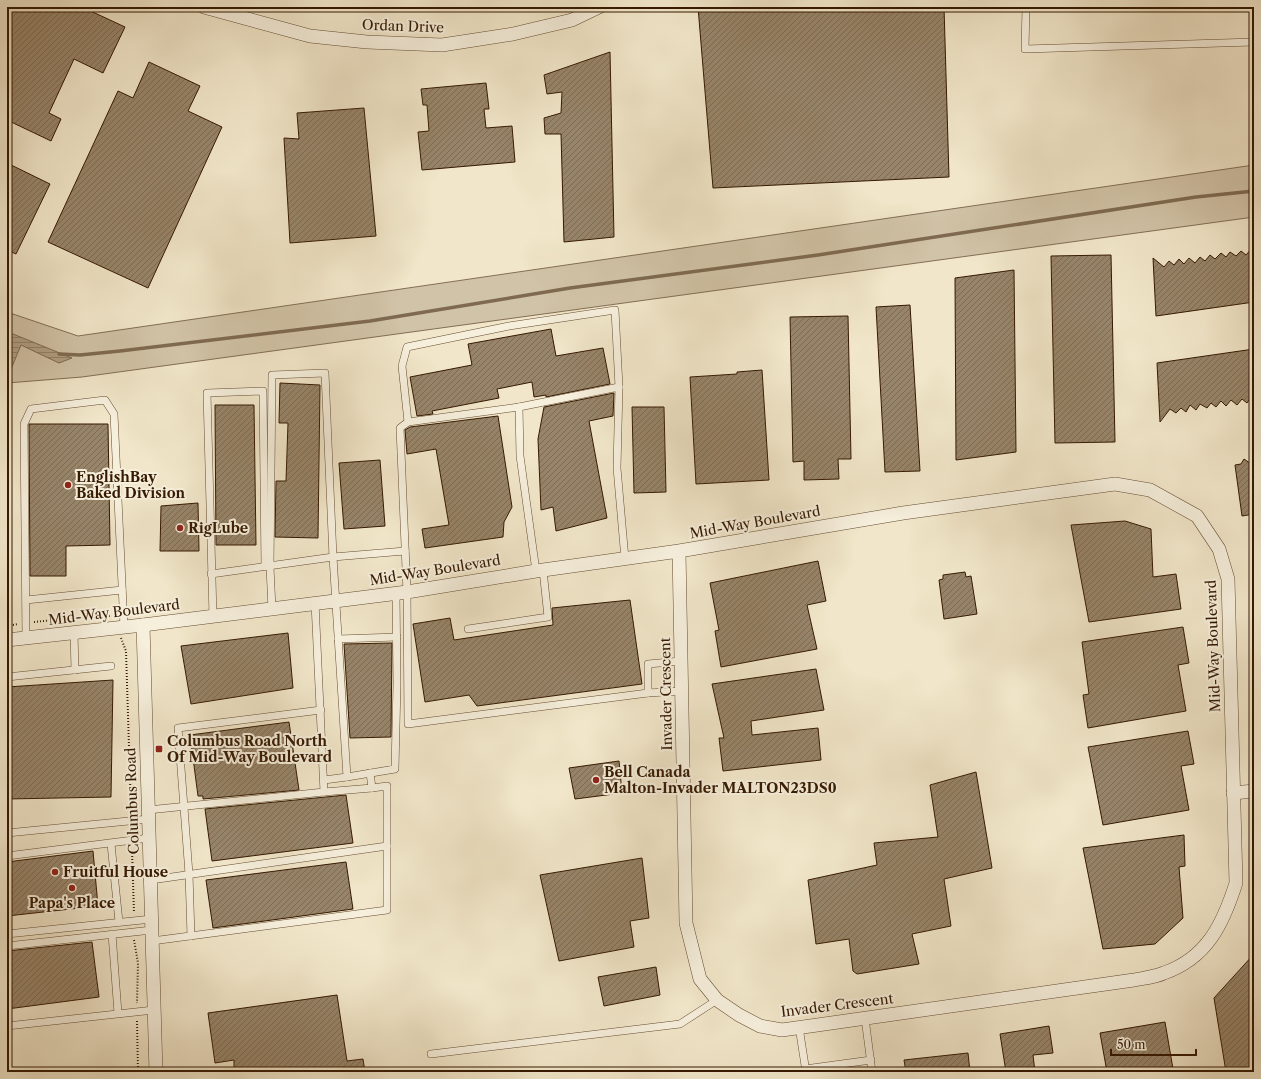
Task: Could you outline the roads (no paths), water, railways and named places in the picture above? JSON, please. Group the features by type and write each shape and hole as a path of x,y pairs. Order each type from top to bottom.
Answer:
{"street":[{"name":"Ordan Drive","path":"204,7 310,36 367,42 442,45 513,34 572,20 599,7"},
{"name":"Mid-Way Boulevard","path":"7,640 143,625 401,593 539,570 679,551 903,513 1115,484 1150,490 1197,516 1219,549 1228,579 1233,794"},
{"name":"Invader Crescent","path":"679,551 686,922 700,978 717,1000 739,1015 760,1026 782,1030 1134,980 1164,973 1185,963 1203,950 1219,928 1229,905 1236,883 1233,794"},
{"name":"Columbus Road","path":"143,625 156,1072"},
{"path":"1233,794 1254,791"}],"lane":[{"path":"1026,7 1026,49 1254,42"},
{"path":"408,422 402,366 407,347 509,326 615,310 619,387 617,468 626,559"},
{"path":"267,567 272,375 325,373 333,557 346,777"},
{"path":"324,780 395,769 396,637 405,551 400,428 408,422 519,407 619,387"},
{"path":"213,616 207,393 263,391 267,567 272,609"},
{"path":"26,638 24,424 31,408 105,400 114,414 124,627"},
{"path":"468,629 548,617 520,456 519,407"},
{"path":"211,574 333,557 405,551"},
{"path":"26,600 122,590"},
{"path":"401,593 408,724 648,693 682,691"},
{"path":"316,603 324,792"},
{"path":"74,633 75,670"},
{"path":"338,640 396,637"},
{"path":"648,693 648,664 681,661"},
{"path":"7,677 111,666"},
{"path":"191,936 178,728 321,710"},
{"path":"370,773 372,788"},
{"path":"7,833 149,815 183,807 387,786 387,910 191,936 152,930 119,922 7,934"},
{"path":"7,856 149,838"},
{"path":"111,844 119,922"},
{"path":"151,880 387,846"},
{"path":"7,946 152,930"},
{"path":"112,934 118,1014"},
{"path":"431,1054 680,1024 717,1000"},
{"path":"7,1026 154,1010"},
{"path":"865,1018 872,1072"},
{"path":"799,1027 806,1070 871,1060"}],"waterway":[{"path":"59,354 80,355 120,351 370,321 570,288 818,255 1196,197 1254,191"}],"place":[{"name":"EnglishBay Baked Division","path":"68,485"},
{"name":"RigLube","path":"180,528"},
{"name":"Columbus Road North Of Mid-Way Boulevard","path":"159,749"},
{"name":"Bell Canada Malton-Invader MALTON23DS0","path":"596,780"},
{"name":"Fruitful House","path":"55,872"},
{"name":"Papa's Place","path":"72,888"}]}
